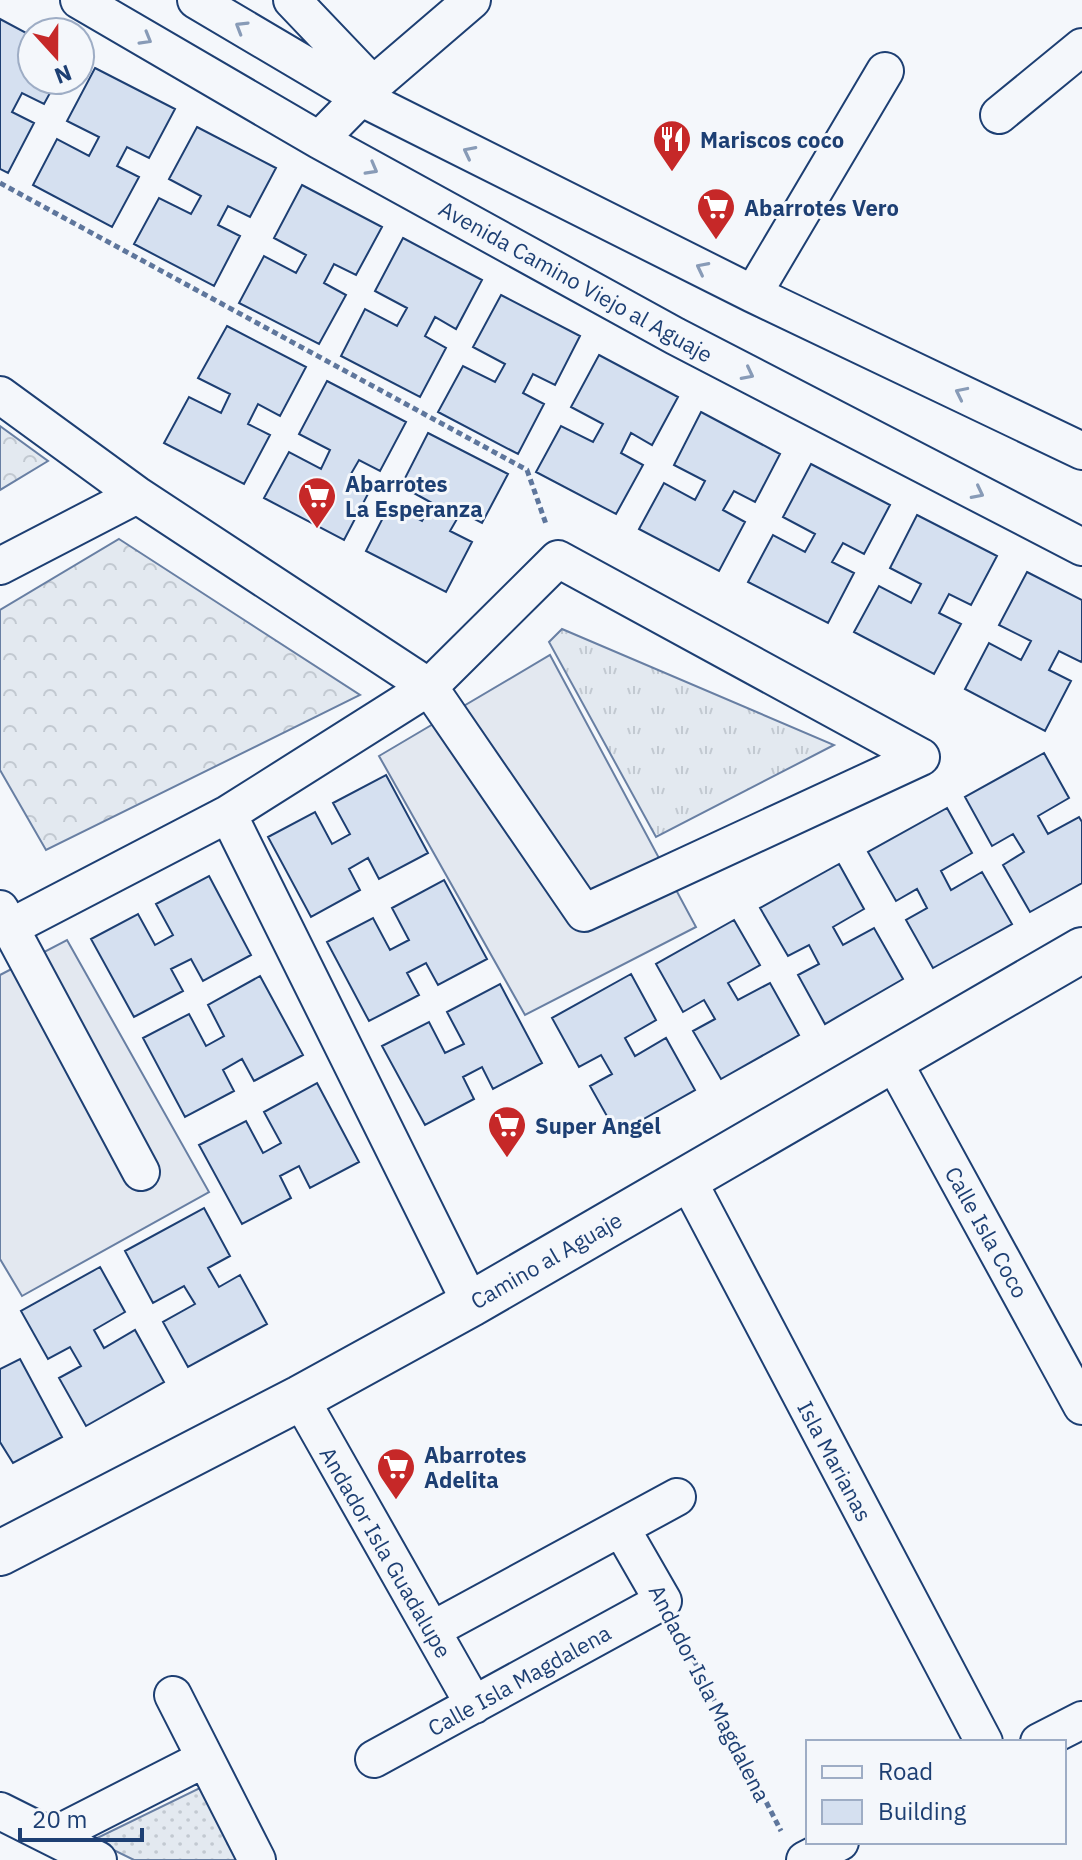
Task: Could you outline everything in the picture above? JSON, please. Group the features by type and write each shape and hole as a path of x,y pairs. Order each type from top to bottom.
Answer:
{"main road":[{"name":"Camino al Aguaje","path":"0,1553 300,1398 471,1304 1082,950"}],"street":[{"name":"Avenida Camino Viejo al Aguaje","path":"79,0 319,140 675,336 1082,547"},
{"path":"196,0 753,294 1082,451"},
{"path":"292,0 366,91"},
{"path":"319,140 366,91 472,0"},
{"path":"999,115 1082,47"},
{"path":"753,294 885,71"},
{"path":"0,395 137,495 429,687 584,913 921,757 558,559 429,687 228,814 5,918 141,1172"},
{"path":"0,566 137,495"},
{"path":"228,814 471,1304"},
{"name":"Calle Isla Coco","path":"892,1059 1082,1406"},
{"name":"Isla Marianas","path":"687,1179 983,1740"},
{"name":"Andador Isla Guadalupe","path":"300,1398 474,1705"},
{"path":"432,1630 677,1497"},
{"name":"Andador Isla Magdalena","path":"621,1528 663,1601"},
{"name":"Calle Isla Magdalena","path":"374,1759 663,1601"},
{"path":"173,1695 257,1860"},
{"path":"1043,1740 1082,1720"},
{"path":"53,1836 204,1759"},
{"path":"1,1810 98,1860"},
{"path":"794,1846 817,1844"}],"path":[{"path":"0,183 527,470 558,559"},
{"name":"Andador Isla Magdalena","path":"663,1601 794,1846"}],"green space":[{"path":"0,426 48,461 0,490"},
{"path":"119,539 360,695 46,850 0,770 0,610"},
{"path":"562,629 834,745 656,837 549,642"},
{"path":"206,1785 248,1860 134,1860 93,1840"}],"shaded area":[{"path":"550,655 696,927 525,1015 379,756"},
{"path":"67,940 209,1192 22,1296 0,1259 0,975"}],"building":[{"path":"0,19 16,28 16,96 20,96 12,112 34,123 8,173 0,169"},
{"path":"96,69 175,109 149,158 127,147 117,166 139,177 112,227 33,185 57,139 89,156 99,137 67,121 80,96 96,96"},
{"path":"28,96 48,96 44,104"},
{"path":"197,127 276,168 250,217 228,206 218,225 240,236 214,286 134,244 159,198 191,214 201,196 169,179"},
{"path":"302,185 382,227 356,275 334,264 324,283 346,295 319,344 239,303 264,256 296,273 306,255 274,238"},
{"path":"403,238 482,280 456,329 435,317 425,336 446,348 420,397 341,356 365,309 397,326 407,308 375,291"},
{"path":"501,295 580,336 555,385 533,374 523,393 544,404 518,454 438,412 463,366 495,382 505,364 473,347"},
{"path":"227,326 306,367 280,416 258,404 248,424 270,435 244,484 164,443 189,397 221,413 230,394 198,378"},
{"path":"599,355 678,397 652,445 631,433 621,453 643,465 616,514 536,472 561,426 593,442 603,424 571,407"},
{"path":"327,381 406,422 380,471 359,460 348,479 370,490 344,540 264,498 289,452 321,469 330,450 299,434"},
{"path":"701,412 780,454 755,502 734,491 723,510 745,522 719,571 639,529 664,483 695,500 705,481 674,465"},
{"path":"428,433 508,474 482,523 461,512 450,531 472,542 446,592 366,551 390,504 422,521 432,503 401,486"},
{"path":"811,464 890,505 864,554 843,543 832,562 854,573 828,623 748,582 773,535 805,552 815,534 783,517"},
{"path":"917,515 997,556 971,605 949,594 939,613 961,624 934,674 854,632 879,586 911,603 921,584 890,568"},
{"path":"1027,572 1082,600 1082,660 1059,651 1049,670 1071,681 1045,731 965,689 989,643 1021,660 1031,641 999,625"},
{"path":"1044,753 1069,798 1038,816 1048,834 1079,817 1082,822 1082,883 1030,912 1003,865 1024,852 1013,834 992,846 965,797"},
{"path":"386,775 428,853 379,879 368,858 349,869 360,890 311,917 268,837 315,812 332,844 350,834 333,803"},
{"path":"947,808 972,853 941,871 951,890 982,872 1012,924 933,968 906,920 927,908 917,889 896,901 868,852"},
{"path":"839,864 864,909 833,927 843,945 874,928 903,979 825,1024 798,975 819,964 809,945 788,956 760,908"},
{"path":"209,876 251,955 203,981 191,959 171,969 183,991 134,1017 91,939 138,914 155,945 173,935 156,904"},
{"path":"444,880 487,959 438,985 426,963 407,973 419,995 369,1021 327,942 373,918 390,950 409,940 392,908"},
{"path":"734,920 760,965 728,983 738,1000 770,983 799,1035 721,1079 693,1031 715,1019 704,1000 683,1012 656,964"},
{"path":"631,974 656,1020 625,1038 635,1056 666,1038 695,1090 617,1134 590,1086 612,1074 601,1055 579,1067 552,1018"},
{"path":"260,976 303,1055 254,1081 242,1059 223,1070 234,1091 185,1117 143,1038 189,1014 206,1046 224,1036 208,1005"},
{"path":"500,984 542,1063 493,1089 482,1067 463,1077 474,1099 425,1125 382,1046 429,1022 445,1053 464,1044 447,1012"},
{"path":"317,1083 359,1162 310,1188 299,1166 280,1176 291,1198 242,1224 199,1145 246,1121 263,1153 281,1143 264,1112"},
{"path":"204,1208 230,1256 208,1268 219,1287 240,1275 267,1324 188,1367 163,1322 195,1304 184,1286 153,1303 125,1251"},
{"path":"100,1267 125,1312 94,1330 104,1348 135,1330 164,1382 86,1426 59,1378 81,1366 70,1347 48,1359 21,1311"},
{"path":"20,1359 62,1437 13,1463 0,1442 0,1369"}],"place":[{"name":"Mariscos coco","path":"672,173"},
{"name":"Abarrotes Vero","path":"716,241"},
{"name":"Abarrotes La Esperanza","path":"317,530"},
{"name":"Super Angel","path":"507,1159"},
{"name":"Abarrotes Adelita","path":"396,1501"}]}
